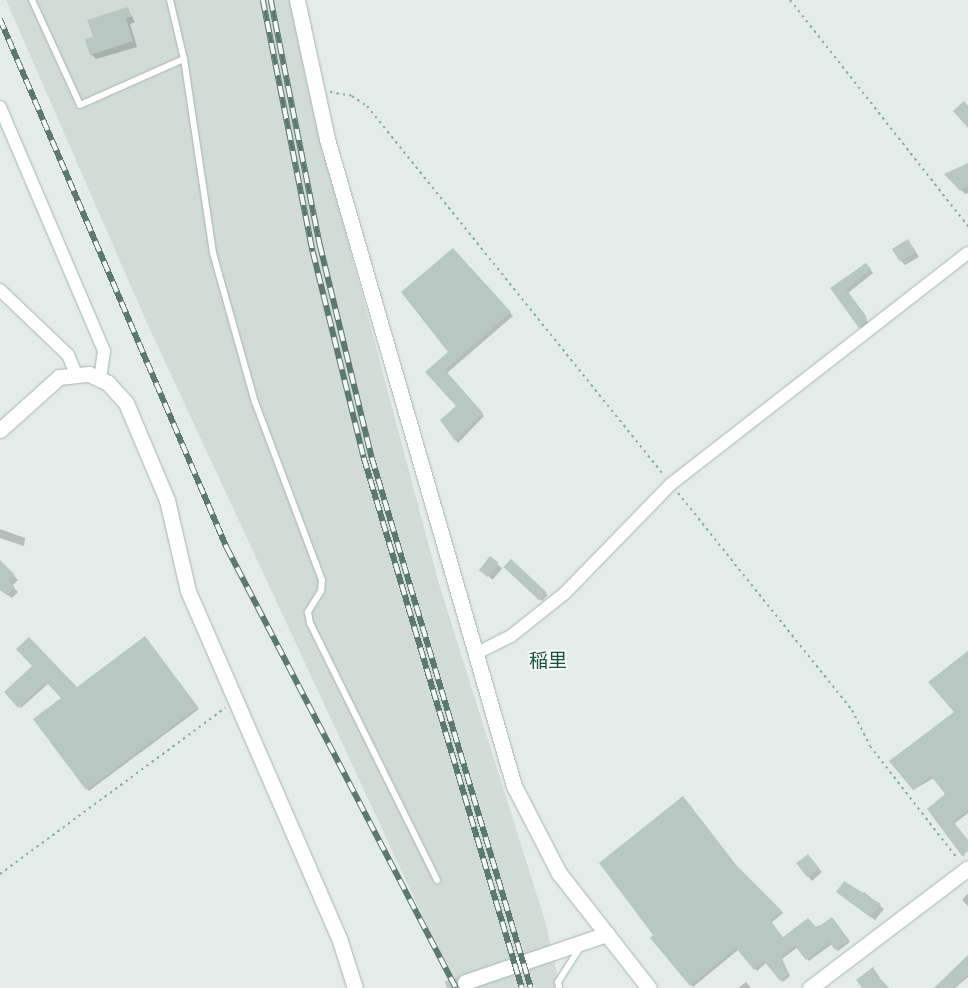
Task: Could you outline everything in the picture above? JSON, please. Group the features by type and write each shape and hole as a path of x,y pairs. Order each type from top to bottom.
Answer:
{"street":[{"path":"297,0 318,94 476,654 520,802 559,873 650,988"},
{"path":"0,106 104,351 100,379"},
{"path":"476,654 511,636 565,594 671,484 968,253"},
{"path":"0,290 68,355 76,374"},
{"path":"0,430 44,387 59,377 76,374 100,379 118,390 149,453 167,500 188,591 339,938 355,988"},
{"path":"810,988 967,869"},
{"path":"465,982 582,946 607,934"}],"lane":[{"path":"32,0 80,105 184,58"},
{"path":"170,0 184,58 212,253 232,327 322,580 308,612 310,623 437,880"},
{"path":"559,988 558,982 582,946"}],"path":[{"path":"790,0 968,226"},
{"path":"318,94 340,91 367,106 852,710 870,746 967,869"},
{"path":"0,874 235,700"}],"shaded area":[{"path":"6,0 290,0 311,102 439,584 546,924 560,988 456,988 147,323"}],"building":[{"path":"128,7 131,17 126,18 133,41 90,55 85,39 93,37 87,20"},
{"path":"964,101 968,106 968,128 953,111"},
{"path":"968,163 968,187 960,191 944,174"},
{"path":"908,239 916,252 900,262 892,249"},
{"path":"453,248 511,312 445,370 483,413 455,441 440,420 456,406 425,372 448,352 401,292"},
{"path":"866,263 871,269 846,289 866,316 867,321 859,328 830,288"},
{"path":"490,556 499,563 488,577 479,570"},
{"path":"511,559 547,592 539,600 503,567"},
{"path":"0,560 15,575 9,581 15,587 7,595 0,589"},
{"path":"145,636 198,707 86,790 33,719 61,698 46,682 18,708 4,692 32,666 16,649 29,637 77,687"},
{"path":"968,651 968,810 953,821 968,840 968,851 962,856 927,809 945,794 931,776 913,790 889,761 954,712 928,682"},
{"path":"683,796 737,866 782,911 770,920 783,937 808,918 817,928 832,917 849,940 835,950 829,942 806,960 795,946 781,957 789,974 780,981 764,961 754,970 736,948 690,986 650,938 653,935 599,863"},
{"path":"808,854 819,868 807,877 796,863"},
{"path":"844,881 881,904 870,917 836,892"},
{"path":"968,955 968,975 953,988 934,988"},
{"path":"873,967 889,988 862,988 856,980"}],"tunnel":[{"path":"447,988 465,982"}],"railway":[{"path":"263,0 313,252 364,458 522,988"},
{"path":"271,0 320,245 372,458 531,988"},
{"path":"0,19 227,548 456,988"}],"district":[{"name":"稲里","path":"548,661"}]}
